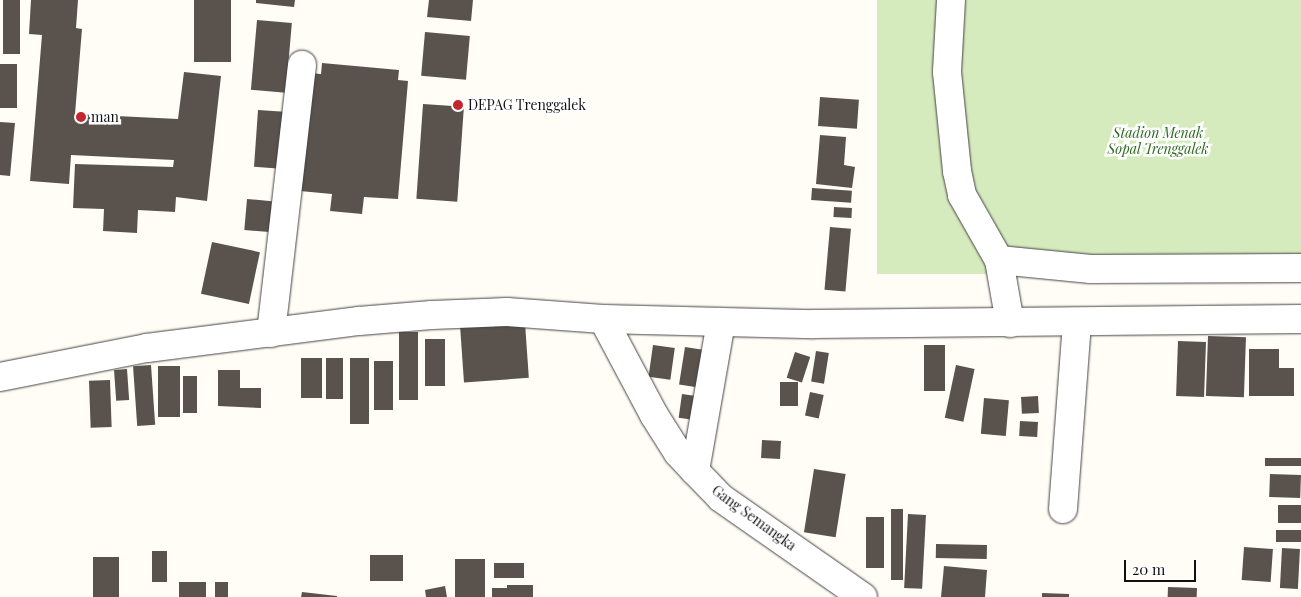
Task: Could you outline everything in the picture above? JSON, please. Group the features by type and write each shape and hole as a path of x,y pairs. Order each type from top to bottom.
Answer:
{"street":[{"path":"951,0 948,72 957,171 962,196 999,260 1010,323"},
{"path":"271,333 302,65"},
{"path":"999,260 1060,268 1301,268"},
{"path":"0,378 146,348 359,321 497,312 603,319 721,322 1077,323 1301,319"},
{"name":"Gang Semangka","path":"603,319 654,415 678,452 695,471 721,498 863,597"},
{"path":"695,471 721,322"},
{"path":"1063,509 1077,323"}],"green space":[{"name":"Stadion Menak Sopal Trenggalek","path":"877,0 1301,0 1301,274 877,274"}],"building":[{"path":"3,0 20,0 20,54 3,54"},
{"name":"man","path":"31,0 78,0 76,28 82,29 75,114 178,119 184,72 221,76 207,201 176,197 175,212 138,210 137,233 103,231 104,209 73,208 75,164 173,167 174,160 71,155 69,184 30,181 42,35 29,34"},
{"path":"194,0 231,0 231,62 194,62"},
{"path":"256,0 295,0 294,7 256,3"},
{"path":"429,0 473,0 471,21 427,17"},
{"path":"257,20 292,23 286,93 251,90"},
{"path":"425,32 470,36 466,80 421,76"},
{"path":"322,63 399,70 398,80 408,81 398,199 364,197 362,214 330,211 332,194 300,191 310,73 321,74"},
{"path":"0,64 17,64 17,108 0,108"},
{"path":"820,97 859,100 857,129 818,126"},
{"path":"423,104 464,107 457,202 416,199"},
{"path":"258,110 288,112 284,169 254,167"},
{"path":"0,122 15,123 10,176 0,175"},
{"path":"820,135 846,137 844,165 855,167 852,188 816,184"},
{"path":"812,188 852,191 851,203 811,200"},
{"path":"247,199 272,201 269,232 244,230"},
{"path":"834,207 852,208 851,218 833,217"},
{"path":"830,227 851,229 845,292 825,290"},
{"path":"212,242 260,252 249,304 201,294"},
{"path":"525,323 529,378 464,382 460,328"},
{"path":"399,332 418,332 418,400 399,400"},
{"path":"1208,336 1246,337 1244,397 1206,396"},
{"path":"425,339 445,339 445,386 425,386"},
{"path":"1178,341 1206,342 1204,397 1176,396"},
{"path":"653,345 675,348 670,380 649,377"},
{"path":"924,345 945,345 945,391 924,391"},
{"path":"685,347 703,350 697,387 679,385"},
{"path":"1249,349 1279,349 1279,368 1294,368 1294,396 1249,396"},
{"path":"816,351 829,353 824,384 811,382"},
{"path":"795,352 810,357 802,383 787,378"},
{"path":"301,358 322,358 322,398 301,398"},
{"path":"326,358 343,358 343,399 326,399"},
{"path":"350,358 369,358 369,424 350,424"},
{"path":"374,361 393,361 393,410 374,410"},
{"path":"151,365 155,425 137,426 133,366"},
{"path":"956,365 975,369 963,422 945,418"},
{"path":"158,366 180,366 180,417 158,417"},
{"path":"127,369 129,400 116,401 114,370"},
{"path":"218,370 240,370 240,388 261,388 261,408 218,406"},
{"path":"183,376 197,376 197,413 183,413"},
{"path":"110,380 112,427 91,428 89,381"},
{"path":"780,382 798,382 798,406 780,406"},
{"path":"810,392 824,395 819,418 805,415"},
{"path":"682,394 696,396 693,420 679,418"},
{"path":"1038,396 1039,413 1022,414 1021,397"},
{"path":"984,398 1009,400 1006,436 981,434"},
{"path":"1020,421 1038,422 1037,437 1019,436"},
{"path":"762,440 781,441 780,459 761,458"},
{"path":"1265,458 1301,458 1301,466 1265,466"},
{"path":"814,469 846,474 836,537 804,532"},
{"path":"1270,474 1301,475 1300,498 1269,497"},
{"path":"1278,505 1301,505 1301,523 1278,523"},
{"path":"891,509 903,509 903,580 891,580"},
{"path":"908,514 926,515 922,589 904,588"},
{"path":"866,517 884,517 884,568 866,568"},
{"path":"1276,530 1301,530 1301,542 1276,542"},
{"path":"936,544 987,545 987,559 936,558"},
{"path":"1244,547 1273,549 1271,582 1242,580"},
{"path":"1282,548 1300,549 1298,589 1280,588"},
{"path":"152,551 167,551 167,582 152,582"},
{"path":"370,555 403,555 403,581 370,581"},
{"path":"93,557 119,557 119,597 93,597"},
{"path":"455,559 485,559 485,597 455,597"},
{"path":"494,563 524,563 524,578 494,578"},
{"path":"944,566 987,570 985,597 941,597"},
{"path":"179,582 206,582 206,597 179,597"},
{"path":"215,582 228,582 228,597 215,597"},
{"path":"507,585 533,585 533,597 492,597 492,588 507,588"},
{"path":"445,586 447,597 426,597 425,590"},
{"path":"1168,587 1197,588 1197,597 1168,597"},
{"path":"302,592 337,596 337,597 301,597"},
{"path":"1042,593 1069,594 1069,597 1042,597"}],"place":[{"name":"DEPAG Trenggalek","path":"458,105"},
{"name":"man","path":"81,117"}]}
